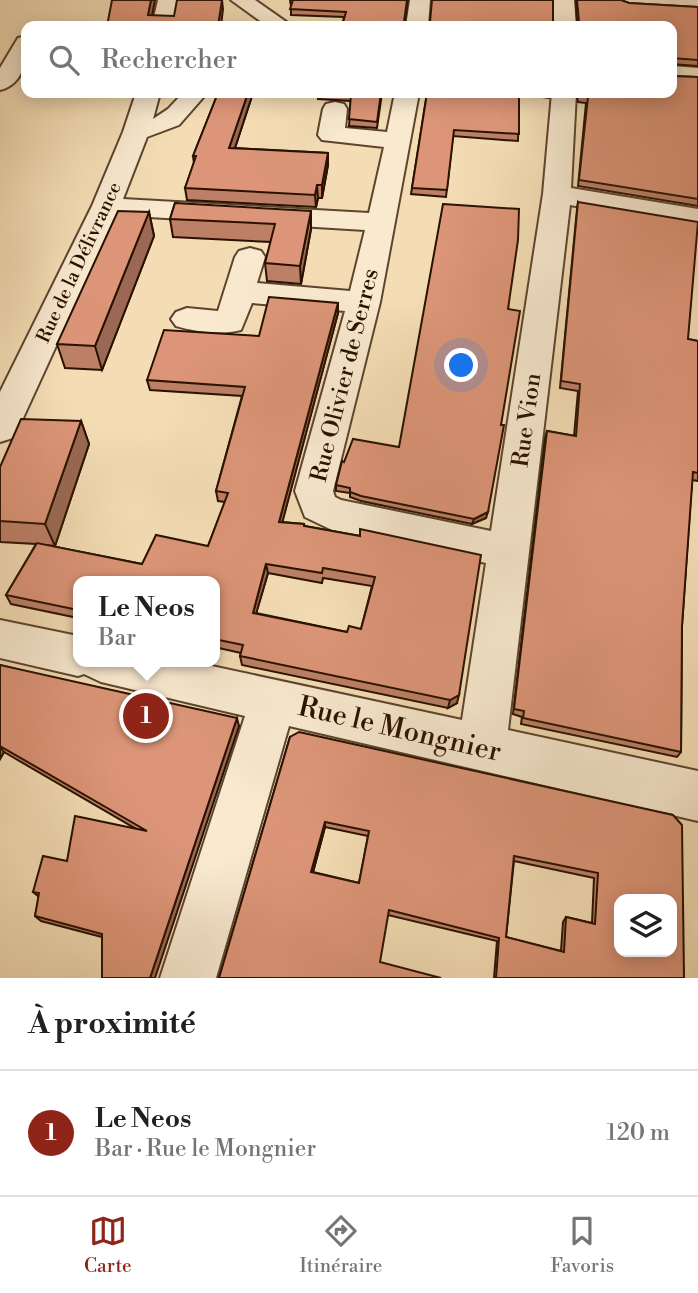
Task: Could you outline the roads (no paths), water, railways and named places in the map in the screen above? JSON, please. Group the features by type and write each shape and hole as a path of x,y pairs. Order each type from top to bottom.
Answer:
{"street":[{"path":"418,21 420,0"},
{"path":"564,0 565,21"},
{"path":"628,0 698,5"},
{"path":"164,21 168,1"},
{"path":"0,83 15,65 21,48"},
{"path":"677,73 698,75"},
{"name":"Rue de la Délivrance","path":"0,429 106,205 136,132 146,98"},
{"path":"136,132 167,124 180,114 191,98"},
{"name":"Rue Olivier de Serres","path":"406,98 364,302 313,491 319,506 332,514 508,551"},
{"name":"Rue Vion","path":"482,746 557,194 564,98"},
{"path":"334,109 331,135 335,137 399,141"},
{"path":"557,194 698,218"},
{"path":"106,205 382,222"},
{"path":"187,319 230,322 250,257"},
{"path":"240,292 364,302"},
{"path":"0,639 73,655"},
{"name":"Rue le Mongnier","path":"124,667 698,796"},
{"path":"188,978 273,700"}],"place":[{"name":"Le Neos","path":"146,716"}]}
